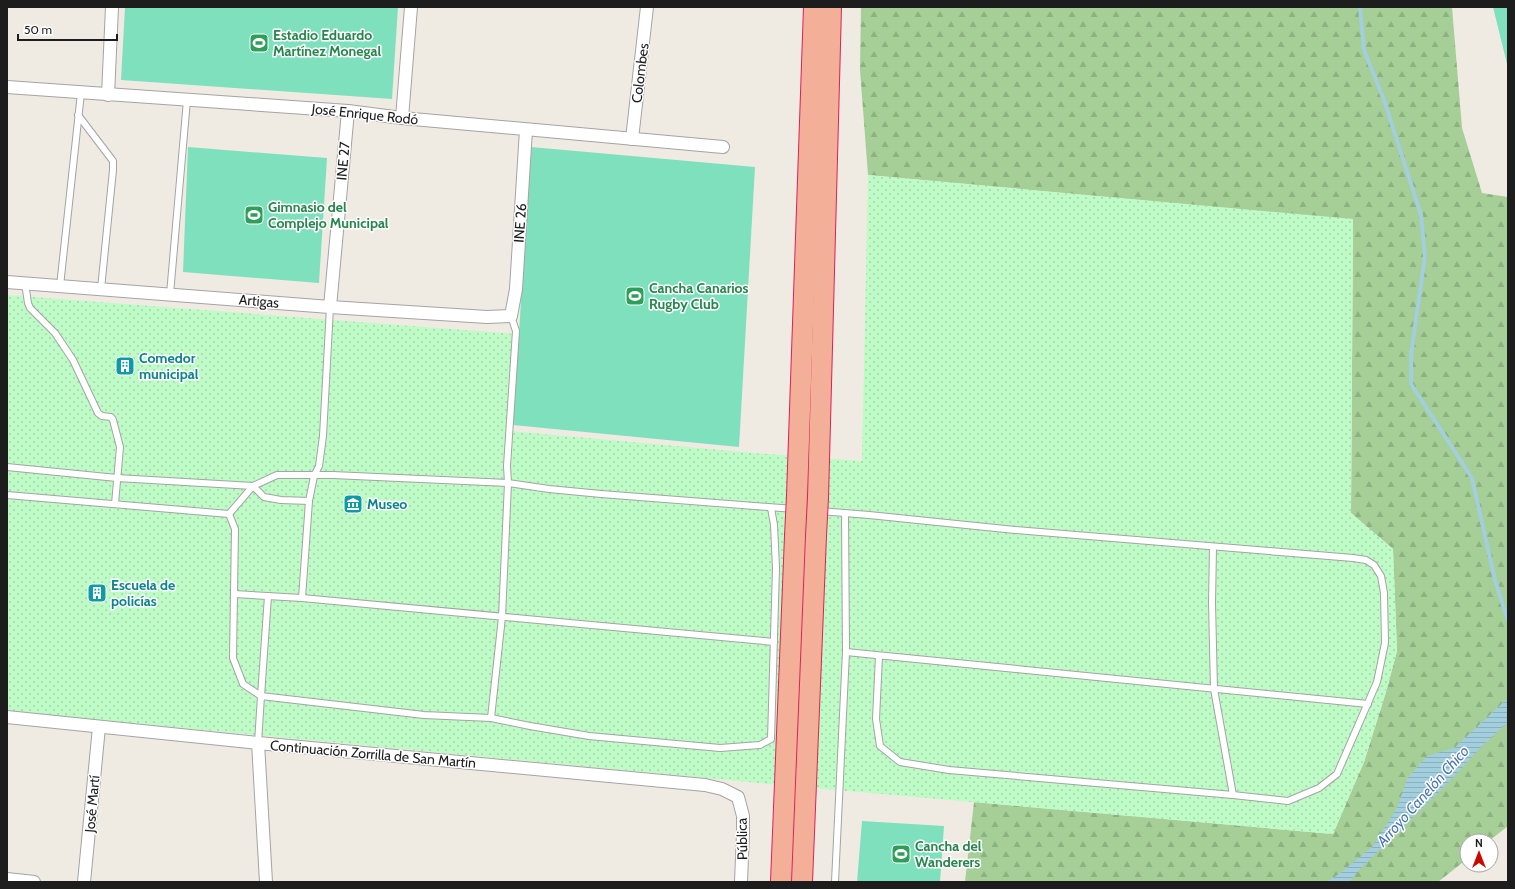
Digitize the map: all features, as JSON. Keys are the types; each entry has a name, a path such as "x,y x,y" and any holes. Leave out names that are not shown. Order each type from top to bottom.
{"highway":[{"path":"802,882 816,536 806,504 814,7"},
{"path":"781,882 795,536 806,504 831,7"}],"street":[{"path":"108,95 112,7"},
{"path":"402,118 412,7"},
{"name":"Colombes","path":"632,139 647,7"},
{"name":"José Enrique Rodó","path":"7,87 348,111 402,118 526,130 723,147"},
{"name":"INE 27","path":"330,307 348,111"},
{"name":"INE 26","path":"511,316 516,289 526,130"},
{"name":"Artigas","path":"7,282 330,307 487,317 511,316"},
{"name":"Continuación Zorrilla de San Martín","path":"7,717 258,743 704,785 722,789 738,797"},
{"name":"José Martí","path":"84,882 99,727"},
{"path":"258,743 266,882"},
{"name":"Pública","path":"738,797 743,816 744,833 741,882"},
{"path":"7,879 34,882"}],"lane":[{"path":"60,286 81,92"},
{"path":"170,294 187,100"},
{"path":"78,115 113,161 114,170 102,289"},
{"path":"24,283 30,308 54,333 73,360 98,413 102,416 111,417 113,420 120,447 115,504"},
{"path":"302,598 309,501 314,476 319,466 323,436 330,307"},
{"path":"492,718 502,617 508,483 507,466 516,331 511,316"},
{"path":"7,467 117,478 252,486 264,497 280,500 309,501"},
{"path":"229,514 252,486 276,475 508,483 594,493 771,508 806,504 845,513 1015,530 1353,558 1366,560 1374,565 1381,576 1384,593 1385,643 1377,682 1337,774 1319,788 1288,801 949,770 900,762 880,746 876,719 879,656"},
{"path":"7,495 229,514"},
{"path":"229,514 234,529 233,658 243,684 261,696 424,715 492,718 589,736 720,748 760,745 771,739 776,568 774,525 771,508"},
{"path":"836,882 846,652 845,513"},
{"path":"1213,547 1212,603 1214,689 1233,795"},
{"path":"234,594 302,598 774,642"},
{"path":"258,743 268,596"},
{"path":"846,652 1368,704"}],"green space":[{"name":"Estadio Eduardo Martínez Monegal","path":"125,7 398,7 392,99 121,80"},
{"path":"861,7 1452,7 1462,128 1482,193 1508,197 1508,826 1499,833 1459,833 1459,865 1438,882 965,882 974,802 1333,834 1364,762 1397,651 1393,549 1351,513 1353,220 868,175 860,70"},
{"path":"1493,7 1508,7 1508,68"},
{"name":"Gimnasio del Complejo Municipal","path":"188,147 327,158 319,283 183,272"},
{"name":"Cancha Canarios Rugby Club","path":"531,147 755,167 739,447 513,425"},
{"path":"868,175 1353,219 1351,513 1393,549 1397,651 1364,762 1333,834 768,784 7,711 7,295 515,334 510,431 754,453 862,461"},
{"name":"Cancha del Wanderers","path":"862,821 944,826 940,882 857,882"}],"water":[{"name":"Arroyo Canelón Chico","path":"1508,698 1508,722 1482,746 1448,783 1361,868 1349,882 1326,882 1339,874 1372,847 1397,808 1407,779 1427,756 1454,748"}],"waterway":[{"path":"1360,7 1364,50 1384,100 1421,215 1425,256 1411,355 1411,384 1472,478 1495,580 1508,621"}],"place":[{"name":"Estadio Eduardo Martínez Monegal","path":"259,43"},
{"name":"Gimnasio del Complejo Municipal","path":"254,215"},
{"name":"Cancha Canarios Rugby Club","path":"635,296"},
{"name":"Comedor municipal","path":"125,366"},
{"name":"Museo","path":"353,504"},
{"name":"Escuela de policías","path":"97,593"},
{"name":"Cancha del Wanderers","path":"901,854"}]}
